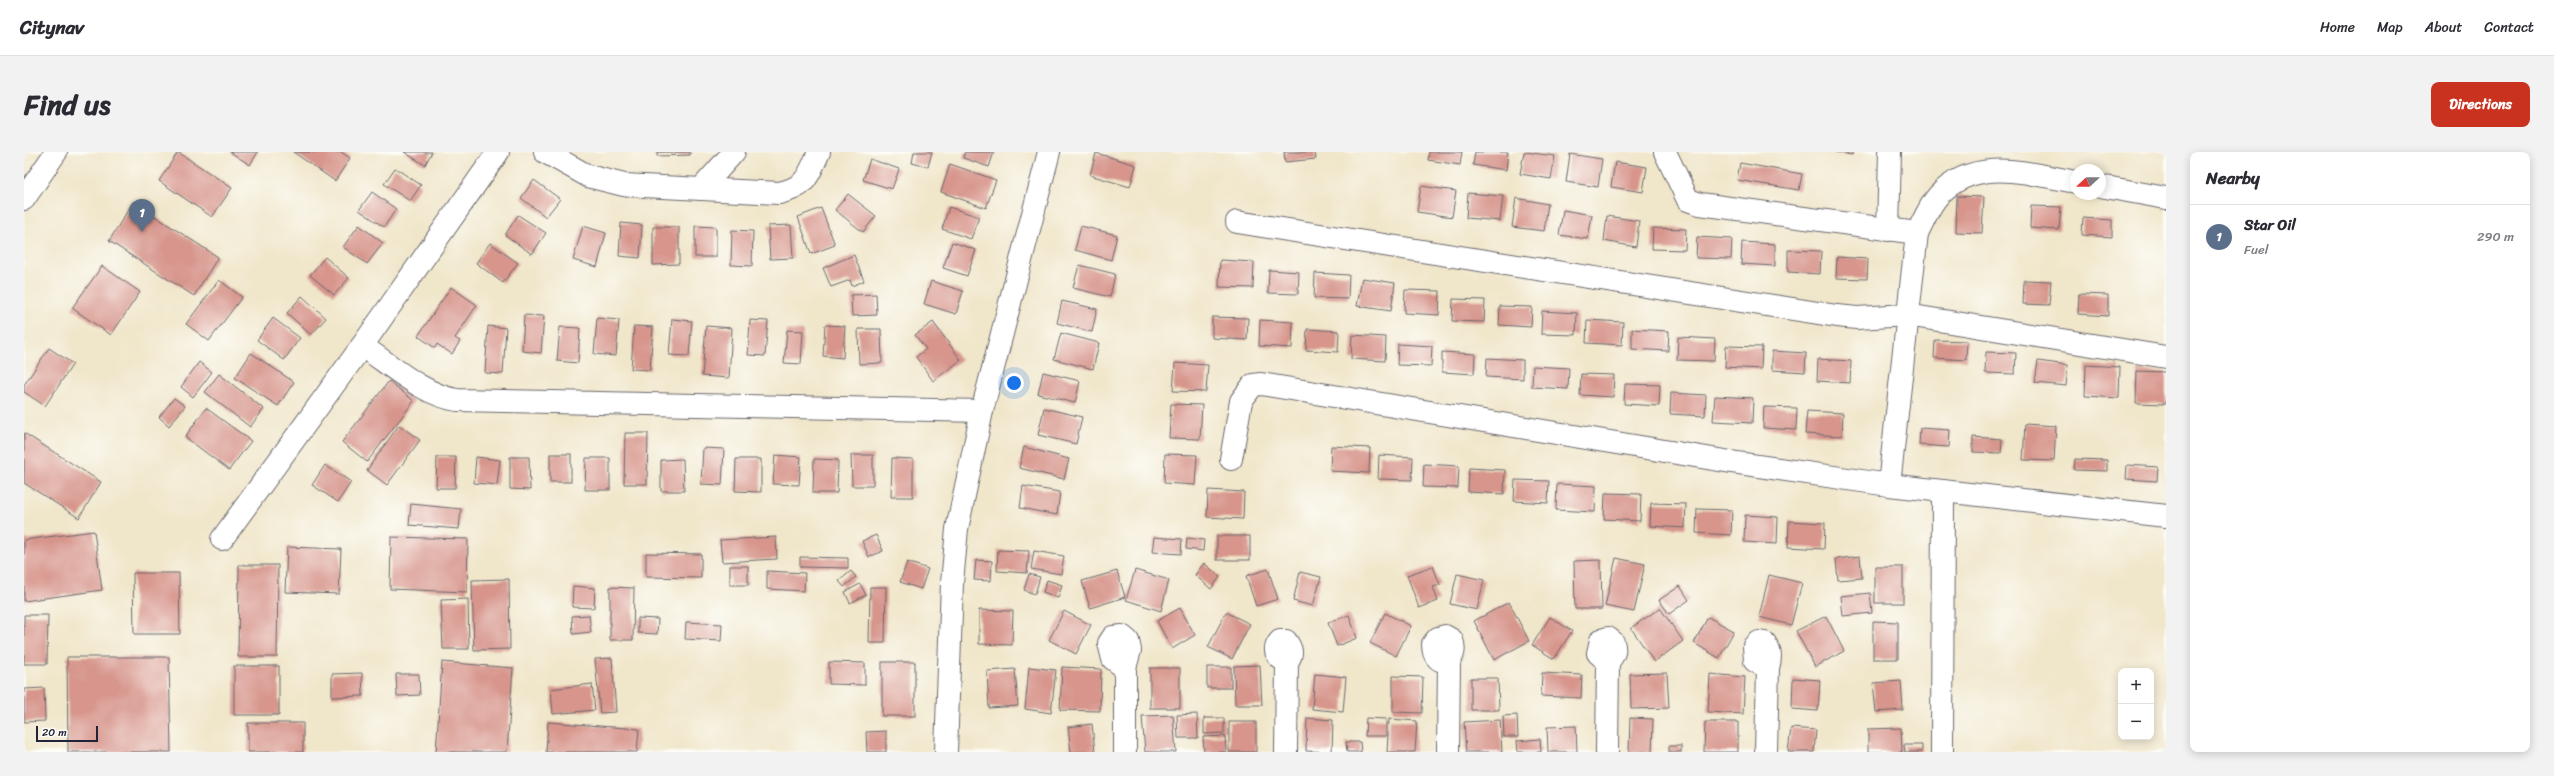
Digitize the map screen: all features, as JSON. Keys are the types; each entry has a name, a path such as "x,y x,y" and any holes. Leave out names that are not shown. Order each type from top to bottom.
{"main road":[{"path":"24,198 56,152"},
{"path":"222,539 362,346 498,152"},
{"path":"545,152 588,176 624,185 778,193 795,189 807,178 819,152"},
{"path":"701,189 734,152"},
{"path":"946,752 952,583 956,537 982,411 1050,152"},
{"path":"1665,152 1688,200 1700,204 1917,233"},
{"path":"1888,230 1890,152"},
{"path":"1889,485 1917,233 1937,198 1950,184 1968,173 1990,169 2008,170 2070,181"},
{"path":"2106,187 2166,198"},
{"path":"1237,222 1837,316 1857,318 1907,315 2166,357"},
{"path":"362,346 430,391 443,398 457,400 982,411"},
{"path":"1231,459 1241,401 1253,385 1261,384 1731,462 1889,485 2166,516"},
{"path":"1942,752 1943,491"},
{"path":"1448,752 1449,661"},
{"path":"1286,752 1287,662"},
{"path":"1607,752 1608,662"},
{"path":"1125,668 1125,752"},
{"path":"1766,752 1768,668"}],"building":[{"path":"178,152 232,188 212,217 159,181"},
{"path":"230,152 258,152 250,165"},
{"path":"293,152 341,152 350,158 335,181"},
{"path":"404,152 432,152 425,165"},
{"path":"657,152 690,152 690,155 657,156"},
{"path":"914,152 932,152 928,167 912,163"},
{"path":"965,152 994,152 989,167 963,158"},
{"path":"1284,152 1315,152 1316,159 1285,162"},
{"path":"1429,152 1462,152 1460,165 1428,160"},
{"path":"1475,152 1508,152 1506,170 1473,165"},
{"path":"1524,152 1555,156 1551,179 1520,174"},
{"path":"1835,152 1853,152 1852,155"},
{"path":"1096,153 1136,165 1130,187 1090,175"},
{"path":"1570,154 1602,159 1598,187 1566,182"},
{"path":"870,159 899,169 892,189 863,180"},
{"path":"1615,162 1647,167 1643,192 1611,187"},
{"path":"1740,163 1802,174 1799,190 1737,180"},
{"path":"950,164 996,180 986,208 941,192"},
{"path":"395,168 421,185 410,201 384,184"},
{"path":"534,180 560,199 546,217 521,198"},
{"path":"1421,186 1456,191 1452,217 1417,212"},
{"path":"372,192 396,209 384,227 359,210"},
{"path":"1468,193 1503,196 1500,221 1466,218"},
{"path":"848,194 876,216 863,232 835,210"},
{"path":"1957,196 1984,197 1982,233 1956,232"},
{"path":"1516,198 1548,204 1544,231 1512,227"},
{"path":"133,202 218,257 194,296 109,241"},
{"path":"2031,206 2061,207 2059,230 2030,228"},
{"path":"949,207 979,217 971,239 942,229"},
{"path":"821,208 835,245 811,254 798,217"},
{"path":"1563,210 1592,215 1588,239 1559,235"},
{"path":"518,215 546,233 532,254 505,235"},
{"path":"1607,216 1639,221 1636,247 1604,241"},
{"path":"2083,218 2112,220 2112,237 2082,235"},
{"path":"621,223 642,225 640,258 619,256"},
{"path":"359,225 383,243 367,264 343,247"},
{"path":"791,225 793,258 770,259 768,226"},
{"path":"583,226 606,233 597,267 573,260"},
{"path":"695,226 716,227 716,257 695,257"},
{"path":"1081,226 1117,235 1111,260 1075,250"},
{"path":"653,227 679,227 679,264 653,265"},
{"path":"1653,228 1686,229 1685,250 1652,249"},
{"path":"732,230 753,231 752,266 731,265"},
{"path":"1697,237 1732,239 1731,259 1696,258"},
{"path":"952,242 976,250 967,276 943,268"},
{"path":"1742,242 1775,244 1775,266 1741,264"},
{"path":"490,243 518,263 503,283 476,263"},
{"path":"1788,250 1821,251 1820,274 1788,272"},
{"path":"854,255 864,281 852,286 850,280 831,287 823,268"},
{"path":"325,257 349,278 334,295 310,275"},
{"path":"1837,257 1868,259 1867,279 1836,278"},
{"path":"1220,260 1254,262 1253,288 1219,287"},
{"path":"1079,265 1115,274 1110,297 1073,288"},
{"path":"102,266 140,292 111,335 72,308"},
{"path":"1269,270 1299,272 1298,294 1268,293"},
{"path":"1315,273 1349,275 1348,299 1314,298"},
{"path":"1362,278 1395,283 1391,311 1357,306"},
{"path":"219,280 242,297 209,341 186,324"},
{"path":"2024,280 2051,281 2049,305 2023,304"},
{"path":"931,281 963,291 956,314 924,304"},
{"path":"451,287 477,305 455,338 460,341 452,354 437,344 435,348 418,336"},
{"path":"1405,290 1440,291 1439,315 1404,313"},
{"path":"876,294 877,315 852,316 851,295"},
{"path":"2079,294 2108,295 2108,316 2078,314"},
{"path":"302,296 326,318 311,335 287,313"},
{"path":"1453,299 1485,300 1484,322 1452,321"},
{"path":"1062,301 1097,309 1092,332 1057,323"},
{"path":"1500,306 1532,307 1531,327 1499,325"},
{"path":"1542,311 1577,313 1576,335 1541,334"},
{"path":"524,315 544,316 541,353 522,351"},
{"path":"1212,317 1248,318 1247,340 1212,338"},
{"path":"273,318 300,338 284,360 257,340"},
{"path":"597,318 619,320 616,356 594,354"},
{"path":"672,319 692,321 689,356 669,355"},
{"path":"750,320 768,321 765,356 748,355"},
{"path":"1260,320 1293,322 1292,348 1259,346"},
{"path":"1587,320 1623,322 1622,345 1586,343"},
{"path":"933,322 961,360 933,381 916,357 926,349 915,335"},
{"path":"825,325 845,326 843,358 823,356"},
{"path":"488,326 506,328 503,374 485,373"},
{"path":"634,326 653,327 650,370 631,369"},
{"path":"706,326 732,328 729,378 702,376"},
{"path":"560,327 580,328 578,363 557,361"},
{"path":"858,329 881,329 882,363 859,364"},
{"path":"1307,329 1339,331 1338,352 1306,350"},
{"path":"1632,329 1669,331 1668,351 1632,349"},
{"path":"787,330 803,331 801,364 784,363"},
{"path":"1061,333 1099,343 1093,369 1054,359"},
{"path":"1352,335 1386,337 1385,361 1351,359"},
{"path":"1678,337 1715,339 1714,361 1677,360"},
{"path":"1935,340 1967,341 1966,360 1934,358"},
{"path":"1398,344 1432,346 1431,366 1397,365"},
{"path":"1726,346 1762,347 1761,369 1725,367"},
{"path":"49,348 73,364 45,406 24,392 24,385"},
{"path":"1772,351 1806,353 1805,372 1772,370"},
{"path":"1442,352 1475,354 1474,374 1442,372"},
{"path":"1986,352 2016,353 2015,374 1985,373"},
{"path":"251,353 294,382 278,406 235,378"},
{"path":"1487,358 1523,360 1523,379 1486,377"},
{"path":"1818,359 1851,361 1850,383 1817,381"},
{"path":"2038,361 2068,365 2066,386 2035,383"},
{"path":"199,362 212,372 193,397 181,387"},
{"path":"1175,363 1208,365 1206,392 1173,391"},
{"path":"2086,365 2120,367 2119,398 2085,396"},
{"path":"1533,366 1569,368 1568,389 1532,387"},
{"path":"2137,371 2166,372 2166,404 2136,403"},
{"path":"1043,372 1080,381 1075,403 1038,394"},
{"path":"219,374 264,409 250,427 205,392"},
{"path":"1581,374 1614,375 1613,397 1580,395"},
{"path":"389,381 414,401 367,462 342,442"},
{"path":"1625,384 1660,385 1659,406 1624,404"},
{"path":"1671,393 1706,395 1705,416 1670,414"},
{"path":"1715,396 1753,398 1752,423 1713,421"},
{"path":"174,398 185,406 169,426 159,417"},
{"path":"1171,404 1202,405 1200,439 1169,438"},
{"path":"1764,407 1797,408 1796,430 1763,428"},
{"path":"206,408 251,441 229,470 185,437"},
{"path":"1044,408 1082,417 1076,444 1038,435"},
{"path":"1807,411 1843,413 1842,436 1805,434"},
{"path":"2025,424 2056,426 2054,461 2023,460"},
{"path":"399,425 420,440 387,485 367,470"},
{"path":"1920,428 1950,430 1949,447 1919,445"},
{"path":"24,433 101,482 79,518 24,483"},
{"path":"625,433 648,433 647,484 624,484"},
{"path":"1973,437 2002,439 2001,453 1973,452"},
{"path":"1331,446 1370,448 1369,473 1330,471"},
{"path":"1024,447 1069,459 1064,479 1019,468"},
{"path":"703,448 724,449 722,485 701,484"},
{"path":"550,454 571,454 571,482 550,482"},
{"path":"1165,454 1197,455 1195,485 1164,483"},
{"path":"775,455 801,457 799,485 773,484"},
{"path":"851,455 873,455 873,486 852,486"},
{"path":"1379,455 1413,457 1412,480 1378,479"},
{"path":"437,457 456,457 455,488 436,488"},
{"path":"476,457 500,460 497,485 474,483"},
{"path":"510,457 529,457 530,490 510,489"},
{"path":"586,458 610,458 610,490 585,490"},
{"path":"892,458 913,459 913,497 891,497"},
{"path":"683,459 684,491 661,491 661,460"},
{"path":"736,459 761,459 761,492 735,491"},
{"path":"814,459 838,460 837,493 813,493"},
{"path":"2075,459 2107,460 2107,471 2074,470"},
{"path":"1424,464 1459,466 1458,488 1423,487"},
{"path":"325,465 351,482 338,502 312,485"},
{"path":"2127,465 2158,467 2157,481 2126,479"},
{"path":"1469,468 1505,470 1504,494 1468,492"},
{"path":"1515,480 1549,481 1548,503 1514,501"},
{"path":"1557,484 1596,486 1595,512 1556,510"},
{"path":"1023,486 1060,492 1057,515 1020,508"},
{"path":"1208,490 1244,492 1243,519 1207,517"},
{"path":"1605,493 1641,494 1640,521 1604,519"},
{"path":"1651,503 1686,504 1685,528 1650,526"},
{"path":"411,504 461,509 459,529 409,525"},
{"path":"1697,509 1732,510 1731,535 1696,533"},
{"path":"1745,515 1778,517 1777,544 1744,542"},
{"path":"1789,521 1825,523 1824,549 1788,547"},
{"path":"94,531 102,590 24,601 24,540"},
{"path":"876,535 883,551 869,557 862,541"},
{"path":"1217,536 1250,536 1250,560 1217,560"},
{"path":"391,537 468,539 467,592 390,589"},
{"path":"776,537 777,559 722,562 720,540"},
{"path":"1154,537 1182,539 1181,554 1152,552"},
{"path":"1187,538 1204,540 1203,551 1186,549"},
{"path":"287,547 341,549 339,594 285,592"},
{"path":"998,550 1029,551 1027,573 997,571"},
{"path":"1034,551 1064,556 1061,574 1031,569"},
{"path":"646,553 701,554 701,578 646,577"},
{"path":"1860,556 1862,578 1838,580 1836,559"},
{"path":"800,557 848,558 848,568 800,567"},
{"path":"1616,558 1645,564 1634,612 1605,606"},
{"path":"976,560 992,561 991,581 974,580"},
{"path":"1601,560 1602,609 1575,609 1574,561"},
{"path":"907,562 928,569 921,589 900,582"},
{"path":"1204,563 1220,577 1211,589 1195,575"},
{"path":"239,565 278,565 277,657 238,657"},
{"path":"730,566 748,566 748,585 730,585"},
{"path":"1433,566 1440,585 1433,587 1438,601 1419,608 1407,575"},
{"path":"1875,567 1903,567 1903,603 1875,603"},
{"path":"1268,569 1278,599 1256,606 1246,576"},
{"path":"1135,570 1169,580 1161,611 1126,600"},
{"path":"767,571 805,573 804,591 767,589"},
{"path":"851,571 856,577 844,587 839,581"},
{"path":"1117,571 1125,597 1090,608 1082,581"},
{"path":"1300,572 1321,577 1313,606 1293,601"},
{"path":"133,573 179,573 180,634 134,634"},
{"path":"1029,574 1040,577 1035,594 1024,590"},
{"path":"1457,574 1484,580 1477,610 1450,604"},
{"path":"1769,575 1802,583 1791,625 1759,617"},
{"path":"509,579 510,649 474,650 472,580"},
{"path":"1047,580 1062,585 1058,598 1043,592"},
{"path":"860,584 866,595 850,603 845,592"},
{"path":"573,586 595,588 594,608 572,607"},
{"path":"1680,586 1689,600 1669,614 1659,600"},
{"path":"610,587 634,588 633,640 610,640"},
{"path":"870,587 886,587 885,643 869,643"},
{"path":"1870,593 1872,613 1843,616 1841,596"},
{"path":"468,599 469,649 443,649 441,600"},
{"path":"1509,602 1529,641 1494,660 1474,621"},
{"path":"1180,608 1195,635 1172,649 1157,621"},
{"path":"1660,608 1683,641 1654,662 1631,628"},
{"path":"979,610 1013,611 1012,645 979,644"},
{"path":"1064,611 1091,625 1076,654 1049,640"},
{"path":"1226,612 1250,624 1232,659 1208,647"},
{"path":"1385,613 1411,626 1396,656 1370,643"},
{"path":"24,615 48,615 47,664 24,664"},
{"path":"589,615 591,632 573,634 572,616"},
{"path":"1349,615 1357,638 1337,646 1328,623"},
{"path":"1826,616 1844,651 1815,667 1796,631"},
{"path":"1550,617 1572,631 1554,659 1532,645"},
{"path":"1708,617 1734,631 1719,658 1694,643"},
{"path":"638,618 658,619 657,634 638,633"},
{"path":"1873,621 1898,622 1898,659 1873,659"},
{"path":"686,622 722,624 721,641 685,639"},
{"path":"67,657 169,657 171,752 68,752"},
{"path":"612,658 616,712 600,713 595,659"},
{"path":"442,662 513,668 507,752 436,752"},
{"path":"829,662 865,663 865,685 829,684"},
{"path":"882,662 915,662 915,716 882,716"},
{"path":"1260,665 1262,705 1235,705 1234,666"},
{"path":"234,666 279,666 279,715 234,715"},
{"path":"1029,667 1056,670 1051,713 1025,709"},
{"path":"1062,667 1101,669 1100,711 1060,710"},
{"path":"1207,667 1231,667 1231,688 1207,688"},
{"path":"1150,668 1180,668 1180,708 1150,708"},
{"path":"1015,669 1018,706 989,708 987,671"},
{"path":"362,673 363,696 332,697 332,674"},
{"path":"1542,673 1582,675 1581,698 1541,696"},
{"path":"1667,673 1669,708 1631,709 1630,674"},
{"path":"396,674 419,674 420,695 397,696"},
{"path":"1315,674 1346,677 1343,712 1312,709"},
{"path":"1710,674 1745,677 1743,714 1708,712"},
{"path":"1393,676 1423,677 1422,713 1393,712"},
{"path":"1471,678 1498,678 1499,710 1471,710"},
{"path":"1793,678 1820,680 1818,711 1792,709"},
{"path":"1901,681 1903,710 1876,712 1873,683"},
{"path":"592,684 595,710 553,714 551,689"},
{"path":"44,688 45,721 24,722 24,689"},
{"path":"1197,714 1198,738 1178,738 1177,715"},
{"path":"1173,715 1176,752 1145,752 1142,716"},
{"path":"1517,715 1518,737 1504,737 1503,716"},
{"path":"1204,718 1224,718 1224,733 1204,734"},
{"path":"1307,718 1333,720 1332,752 1306,751"},
{"path":"1366,718 1386,719 1386,736 1365,736"},
{"path":"1630,718 1653,719 1652,752 1629,752"},
{"path":"1389,719 1417,721 1415,752 1387,752"},
{"path":"1500,720 1502,752 1466,752 1464,722"},
{"path":"548,722 639,729 637,752 546,752"},
{"path":"1229,722 1256,722 1256,752 1229,752"},
{"path":"1705,722 1738,722 1738,752 1704,752"},
{"path":"248,723 303,723 303,752 248,752"},
{"path":"1092,724 1095,752 1071,752 1068,727"},
{"path":"1576,726 1577,752 1548,752 1547,727"},
{"path":"1791,728 1816,730 1814,752 1788,752"},
{"path":"1901,728 1902,752 1868,752 1868,729"},
{"path":"886,731 886,752 867,752 866,732"},
{"path":"1225,736 1226,752 1204,752 1203,737"},
{"path":"1540,739 1541,752 1518,752 1517,741"},
{"path":"1346,742 1360,742 1361,752 1347,752"},
{"path":"1904,745 1922,745 1922,752 1905,752"},
{"path":"1669,746 1681,746 1681,752 1669,752"}],"place":[{"name":"Star Oil","path":"142,232"}]}
